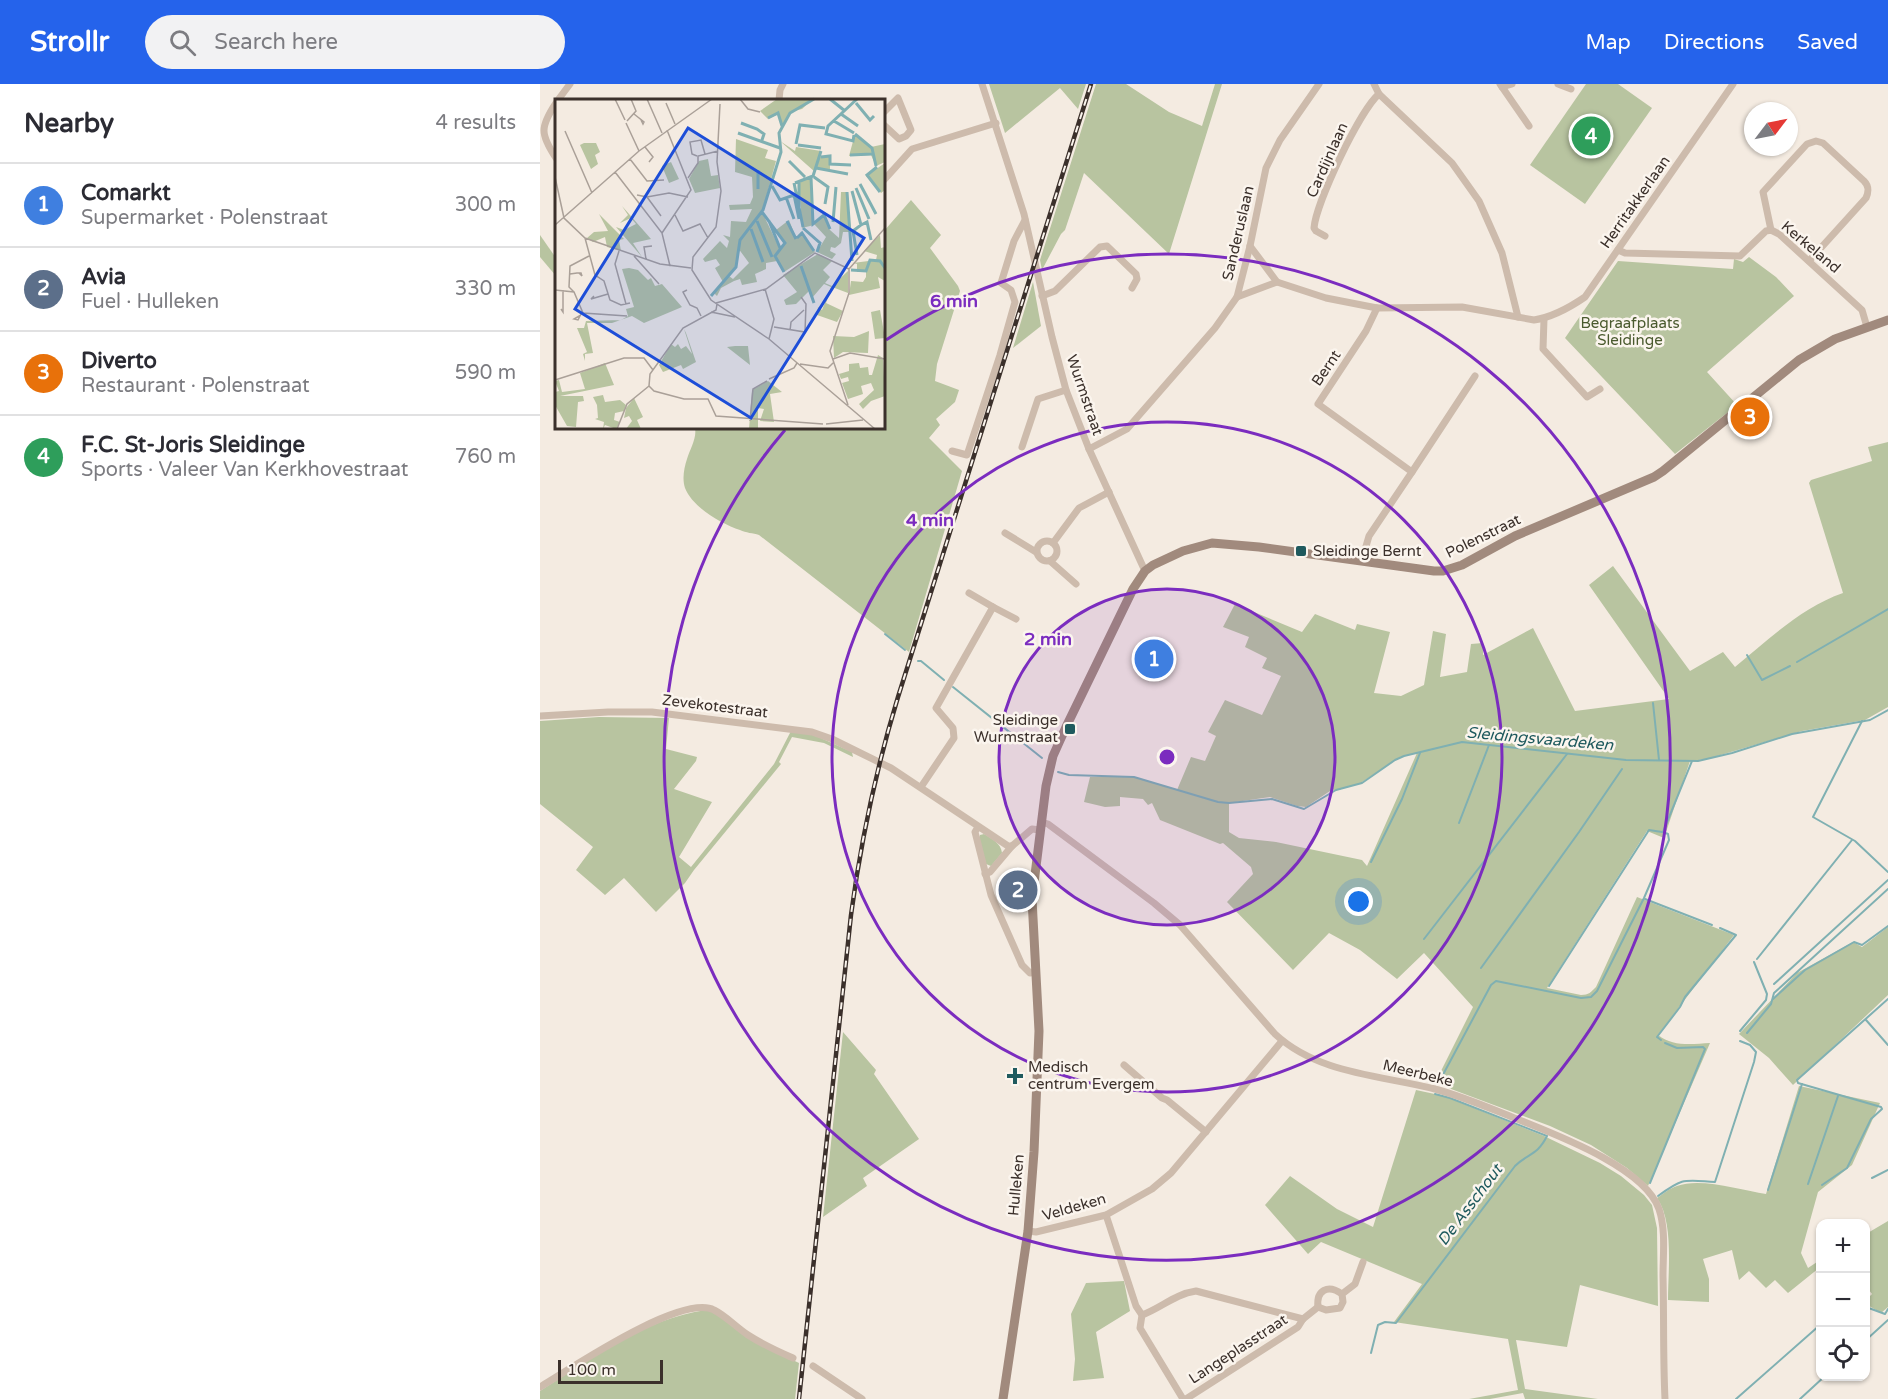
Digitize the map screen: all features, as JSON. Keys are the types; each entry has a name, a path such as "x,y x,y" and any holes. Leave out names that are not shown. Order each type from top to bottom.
{"main road":[{"name":"Polenstraat","path":"1051,764 1066,727 1133,589 1145,571 1167,558 1197,546 1212,543 1362,560 1434,571 1454,568 1515,536 1644,482 1670,466 1799,360 1835,339 1888,320"},
{"name":"Hulleken","path":"1004,1399 1028,1231 1039,1064 1032,899 1040,826 1051,764"}],"street":[{"path":"559,99 570,84"},
{"path":"779,99 783,84"},
{"name":"Wurmstraat","path":"982,84 1025,220 1066,390 1089,449 1145,571"},
{"name":"Sanderuslaan","path":"1089,449 1127,429 1215,328 1237,297 1266,168 1280,140 1319,84"},
{"path":"1374,84 1379,94 1452,163 1479,201 1502,253 1518,317"},
{"path":"1512,84 1501,85 1529,126"},
{"path":"1558,84 1571,89"},
{"name":"Herritakkerlaan","path":"1277,282 1326,298 1377,308 1462,307 1534,320 1544,319 1568,309 1585,297 1733,84"},
{"name":"Cardijnlaan","path":"1325,236 1314,228 1323,197 1355,127 1373,99 1379,94"},
{"path":"885,111 898,98 911,130 899,139 885,126"},
{"path":"555,105 547,117 542,134 555,156"},
{"path":"885,179 912,149 996,123"},
{"path":"906,136 912,149"},
{"path":"1771,230 1763,192 1807,144 1816,141 1823,143 1864,181 1868,186 1868,192 1866,198 1809,261"},
{"path":"952,451 967,455 982,413 1015,302 1011,290 1001,283 1014,241 1025,220"},
{"name":"Kerkeland","path":"1618,250 1740,256 1766,231 1771,230 1779,234 1862,310 1867,327"},
{"path":"1042,296 1056,291 1100,247 1107,246 1136,274 1137,279 1132,288"},
{"path":"1237,297 1277,282 1250,246"},
{"name":"Bernt","path":"1377,308 1366,331 1318,404 1412,472"},
{"path":"1544,319 1543,349 1587,397 1600,389"},
{"path":"1362,560 1369,536 1475,376"},
{"path":"1022,447 1038,399 1066,390"},
{"path":"1053,543 1079,508 1109,492"},
{"path":"1005,533 1036,552 1043,561 1055,558 1057,547 1048,541 1042,542 1036,552"},
{"path":"1050,561 1076,584"},
{"path":"969,593 1016,620"},
{"path":"993,607 937,703 937,711 952,728 954,738 921,787 1001,842 1012,846"},
{"name":"Zevekotestraat","path":"540,716 652,712 801,729 832,739 879,762 921,787"},
{"name":"Meerbeke","path":"1040,826 1048,824 1171,916 1282,1041 1329,1066 1438,1090 1581,1145 1623,1171 1646,1189 1656,1202 1663,1231 1665,1399"},
{"path":"985,874 990,872 1012,846 1032,829 1040,826"},
{"path":"978,827 975,832 991,895 1022,965 1030,973 1036,972"},
{"name":"Veldeken","path":"1028,1231 1036,1232 1106,1215 1152,1189 1171,1173 1282,1041"},
{"path":"1124,1065 1206,1132"},
{"name":"Langeplasstraat","path":"1106,1215 1136,1306 1142,1315 1140,1328 1184,1399 1298,1327 1303,1319 1318,1307"},
{"name":"Langeplasstraat","path":"1342,1294 1354,1284 1363,1262"},
{"name":"Langeplasstraat","path":"1324,1290 1336,1290 1342,1294 1343,1302 1340,1308 1326,1310 1318,1307 1319,1294 1324,1290"},
{"name":"Langeplasstraat","path":"1142,1315 1154,1311 1183,1293 1196,1291 1303,1319"},
{"path":"540,1387 641,1327 683,1311 705,1308 713,1309 748,1335 793,1358"},
{"path":"813,1366 862,1399"}],"green space":[{"path":"989,84 1086,84 1078,109 1060,88 1005,133"},
{"path":"1096,84 1126,84 1169,112 1202,126 1215,84 1222,84 1169,254 1084,173 1065,230 1042,270 1040,260"},
{"path":"1586,84 1618,84 1652,108 1585,204 1530,165"},
{"path":"911,200 941,235 930,248 960,291 937,364 935,381 959,390 955,402 936,419 940,425 929,438 962,471 909,652 759,535 725,524 701,508 685,488 684,477 695,429 885,429 885,230"},
{"path":"540,235 555,257 555,275 540,257"},
{"name":"Begraafplaats Sleidinge","path":"1749,257 1776,277 1794,296 1707,372 1737,405 1675,454 1565,338 1618,261 1733,269 1734,259 1743,262"},
{"path":"1033,282 1041,326 1013,348"},
{"path":"1888,442 1888,707 1865,720 1802,731 1707,759 1690,761 1664,838 1647,831 1547,988 1581,995 1588,994 1596,987 1637,897 1734,935 1658,1035 1676,1043 1710,1043 1648,1186 1627,1168 1591,1145 1550,1126 1435,1083 1473,1007 1424,953 1397,979 1360,950 1329,933 1293,970 1227,902 1253,874 1251,867 1223,843 1220,844 1160,820 1152,803 1148,805 1143,799 1120,797 1120,806 1105,807 1084,802 1090,777 1134,777 1177,790 1191,757 1205,761 1216,736 1208,732 1225,700 1262,715 1281,676 1262,668 1267,658 1245,647 1249,637 1223,627 1235,604 1302,632 1315,614 1355,630 1357,624 1390,632 1374,693 1401,696 1424,685 1433,631 1446,634 1440,677 1467,672 1471,644 1483,643 1483,655 1533,628 1575,711 1669,699 1589,585 1613,566 1690,671 1723,652 1735,667 1800,615 1843,593 1809,483 1811,480 1872,461 1868,447","holes":["1417,753 1367,866 1362,860 1276,842 1239,838 1229,832 1229,803 1270,797 1306,807 1333,789 1334,791 1359,784 1400,757"]},
{"path":"599,717 669,718 666,749 697,757 674,789 712,802 679,857 691,867 774,764 791,731 814,735 852,752 853,757 824,743 792,737 779,762 781,764 685,883 656,912 624,878 605,895 576,870 593,847 540,804 540,721"},
{"path":"984,834 996,842 1002,853 991,866 986,864 979,838"},
{"path":"1888,927 1888,995 1793,1085 1769,1058 1739,1034 1797,973 1853,942 1862,947"},
{"path":"843,1032 876,1070 874,1074 919,1139 863,1178 867,1186 823,1217"},
{"path":"1799,1086 1880,1103 1852,1165 1818,1192 1801,1253 1808,1268 1816,1263 1816,1270 1788,1293 1775,1280 1766,1288 1749,1271 1739,1280 1732,1250 1703,1259 1709,1279 1709,1302 1668,1300 1668,1233 1666,1220 1657,1198 1674,1187 1697,1183 1721,1185 1766,1194"},
{"path":"1416,1090 1444,1096 1544,1136 1600,1163 1621,1176 1644,1195 1652,1205 1657,1228 1658,1306 1580,1285 1567,1347 1516,1340 1525,1389 1598,1399 1525,1399 1523,1393 1490,1399 1469,1399 1518,1390 1508,1339 1394,1322 1422,1284 1321,1242 1308,1254 1265,1205 1290,1176 1337,1209 1373,1227"},
{"path":"1888,1221 1888,1307 1881,1313 1870,1306 1872,1294 1870,1291 1870,1232"},
{"path":"1124,1281 1130,1311 1096,1332 1104,1378 1073,1381 1075,1359 1071,1314 1086,1283"},
{"path":"706,1310 713,1312 770,1349 799,1363 795,1399 540,1399 540,1391 619,1342 661,1322"}],"waterway":[{"path":"1797,662 1888,609"},
{"name":"Sleidingsvaardeken","path":"885,634 905,650"},
{"path":"1747,655 1762,680 1790,666"},
{"name":"Sleidingsvaardeken","path":"918,661 944,680"},
{"name":"Sleidingsvaardeken","path":"953,687 1042,758"},
{"path":"1653,703 1659,760"},
{"name":"Sleidingsvaardeken","path":"1058,772 1069,775 1134,777 1218,802 1272,799 1304,809 1336,790 1362,783 1404,756 1462,742 1626,760 1698,761 1792,734 1870,720 1888,710"},
{"path":"1862,721 1813,817 1855,841 1888,872"},
{"path":"1459,823 1489,745"},
{"path":"1371,862 1402,799 1420,753"},
{"path":"1424,939 1567,754"},
{"name":"De Asschout","path":"1438,1084 1491,985 1496,981 1581,998 1591,997 1597,991 1644,898 1669,840 1668,834 1663,832 1692,761"},
{"path":"1481,968 1622,769"},
{"path":"1549,986 1649,830 1662,832"},
{"path":"1757,959 1852,840"},
{"path":"1774,984 1888,880"},
{"path":"1747,1033 1771,1004 1774,993 1888,889"},
{"path":"1645,899 1712,925"},
{"path":"1773,999 1805,970 1854,942 1862,945 1888,926"},
{"path":"1661,1040 1657,1037 1685,997 1736,935 1720,928"},
{"path":"1740,1031 1766,1000 1767,994 1754,962"},
{"path":"1822,1185 1847,1168 1871,1119 1882,1109 1798,1083 1797,1080 1888,999"},
{"path":"1866,1020 1888,1045"},
{"path":"1658,1196 1685,1181 1715,1182 1756,1052 1750,1045 1740,1041"},
{"path":"1650,1183 1705,1049 1703,1047 1677,1048 1665,1043"},
{"path":"1768,1190 1802,1084"},
{"name":"De Asschout","path":"1371,1353 1378,1325 1385,1322 1396,1323 1515,1166 1536,1151 1547,1136 1435,1094"},
{"path":"1808,1184 1838,1096"},
{"path":"1872,1178 1888,1170"},
{"path":"1870,1308 1885,1314 1888,1309"},
{"path":"1870,1336 1888,1320"},
{"path":"1736,1399 1818,1327"},
{"path":"1800,1399 1820,1381"}],"railway":[{"path":"799,1399 851,915 870,805 898,697 1091,84"}],"place":[{"name":"F.C. St-Joris Sleidinge","path":"1591,136"},
{"name":"Diverto","path":"1750,417"},
{"name":"Sleidinge Bernt","path":"1301,551"},
{"name":"Comarkt","path":"1154,659"},
{"name":"Sleidinge Wurmstraat","path":"1070,729"},
{"name":"Avia","path":"1018,890"},
{"name":"Medisch centrum Evergem","path":"1015,1076"}]}
